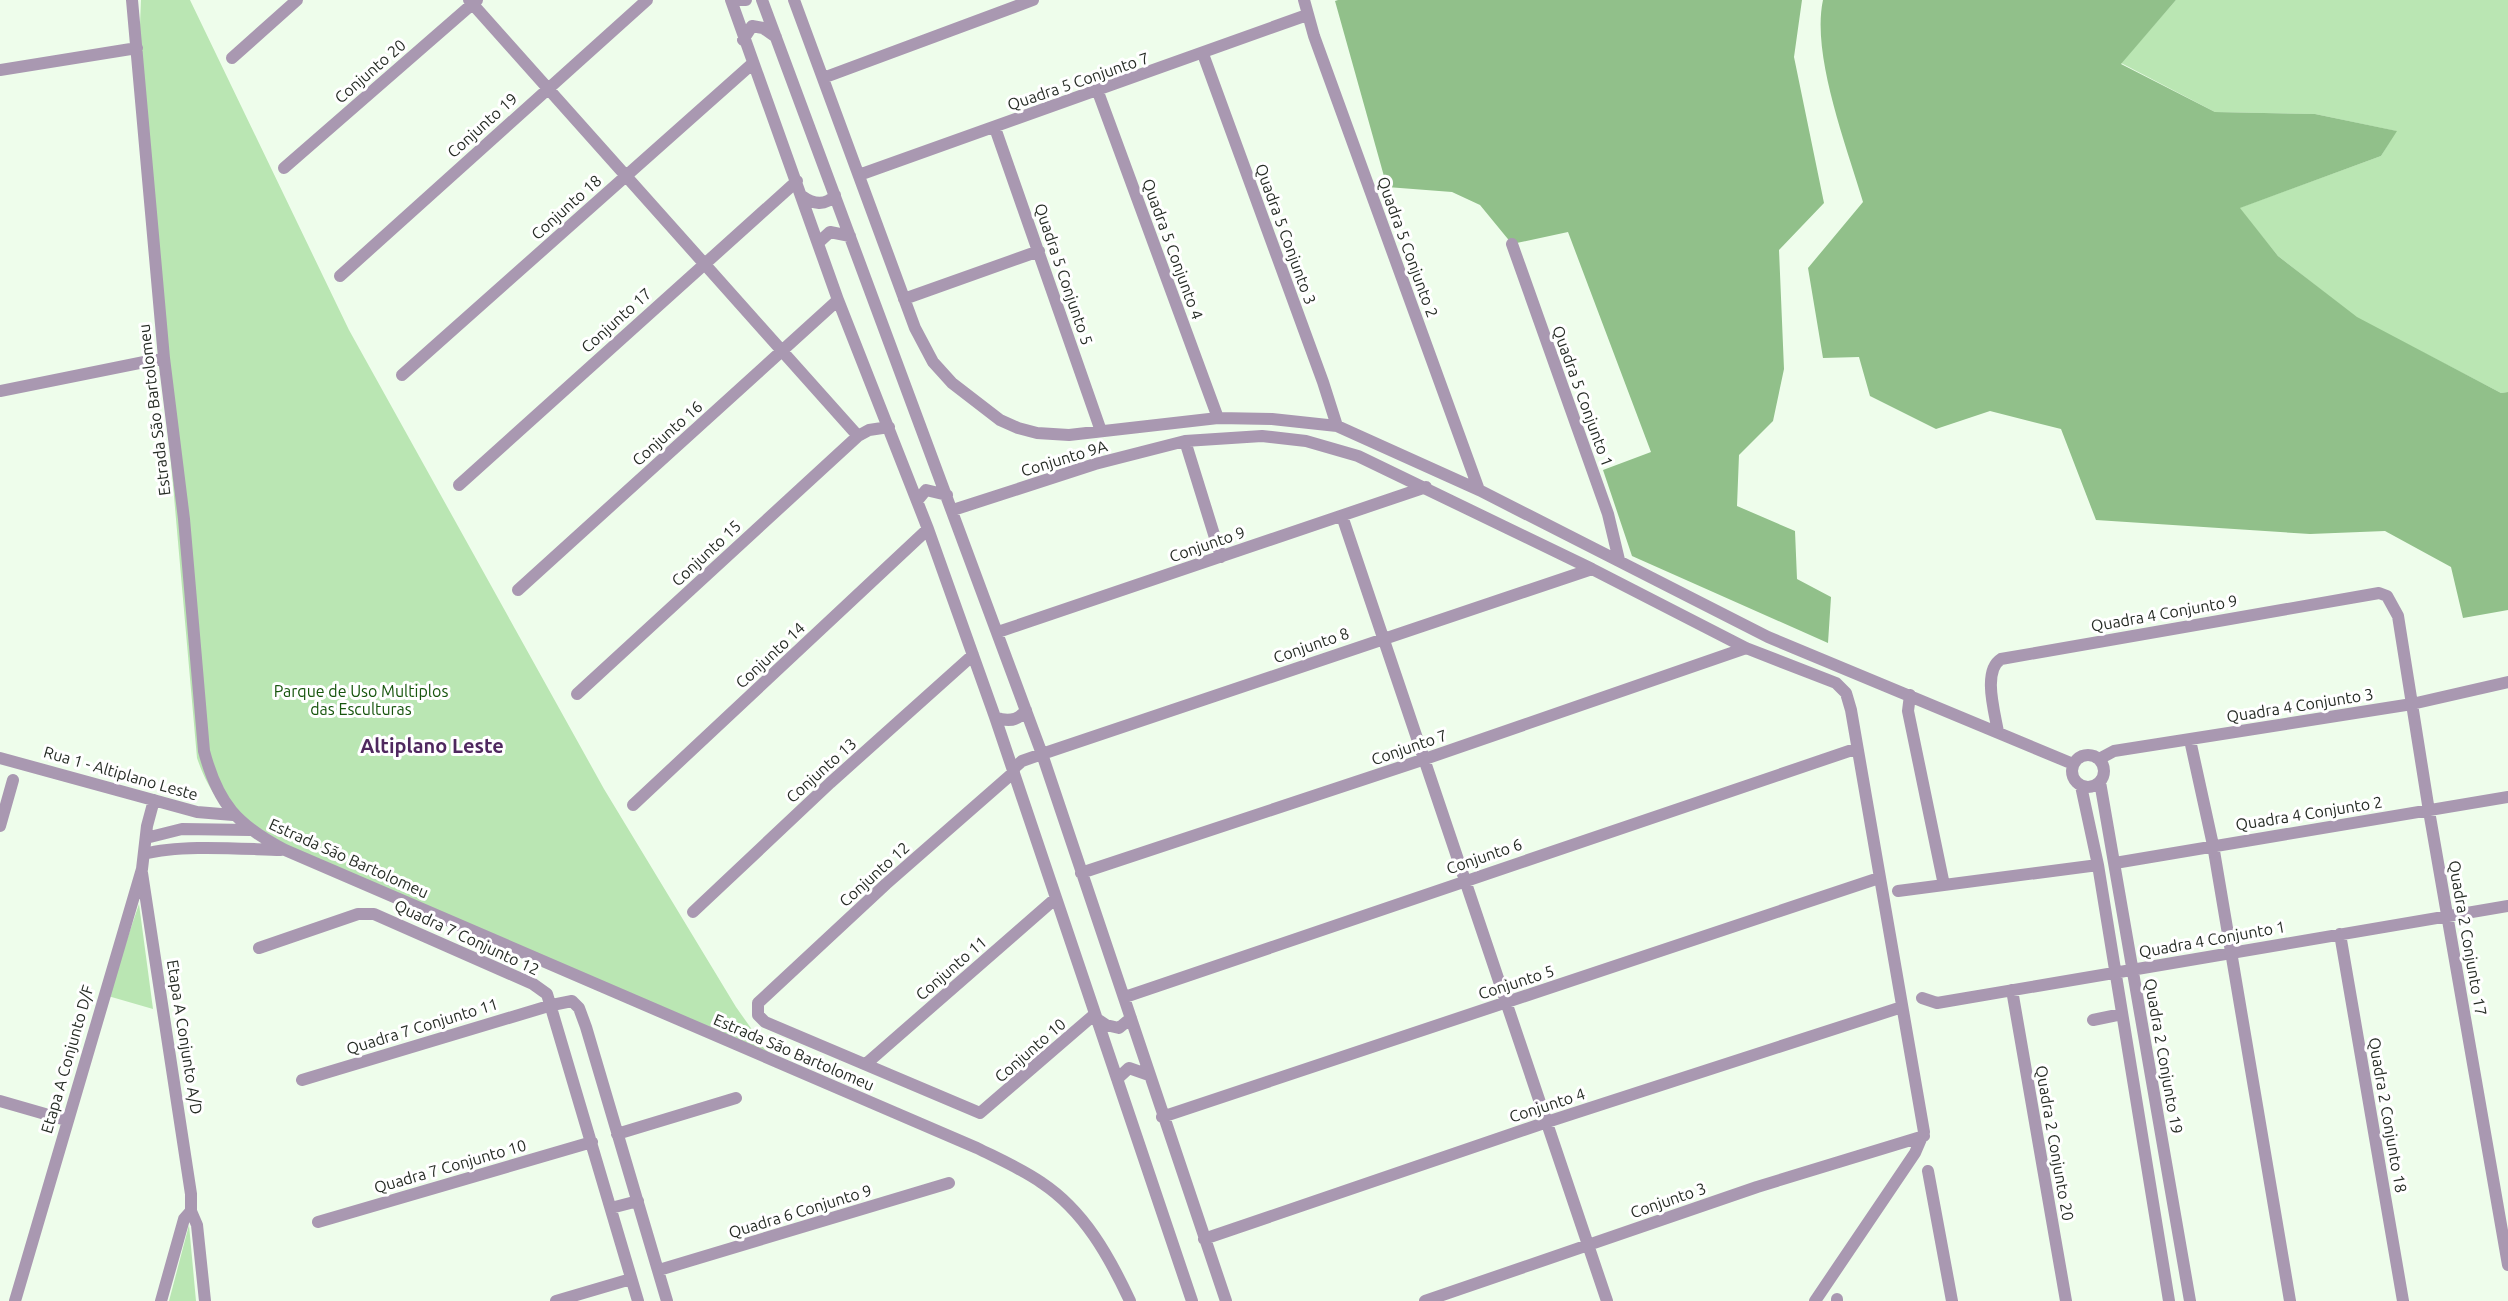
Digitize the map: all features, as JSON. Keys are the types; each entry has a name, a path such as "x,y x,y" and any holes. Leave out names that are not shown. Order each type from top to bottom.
{"street":[{"name":"Estrada São Bartolomeu","path":"132,0 164,358 184,519 204,751 216,788 233,814 252,832 285,850 947,1136 1028,1174 1063,1200 1091,1231 1130,1301"},
{"path":"232,58 297,0"},
{"name":"Conjunto 19","path":"340,276 647,0"},
{"path":"731,0 743,40 797,181 838,300 928,529 995,717 1192,1301"},
{"path":"737,0 746,0"},
{"path":"762,0 1042,753 1125,997 1162,1117 1226,1301"},
{"path":"794,0 915,328 933,362 952,383 1000,420 1037,434 1069,435 1218,418 1272,419 1337,426 1479,490 1768,637 1910,695 1938,710 1998,732 2073,764"},
{"path":"823,78 1033,0"},
{"name":"Quadra 5 Conjunto 2","path":"1304,0 1307,15 1479,490"},
{"path":"473,1 781,352 858,436 869,430 889,428"},
{"name":"Conjunto 20","path":"284,168 473,1"},
{"name":"Quadra 5 Conjunto 7","path":"859,175 1098,92 1307,15"},
{"path":"743,40 749,28 757,26 777,38"},
{"path":"0,70 137,48"},
{"name":"Quadra 5 Conjunto 3","path":"1203,54 1337,426"},
{"name":"Conjunto 18","path":"402,375 752,64"},
{"name":"Quadra 5 Conjunto 4","path":"1098,92 1218,418"},
{"name":"Quadra 5 Conjunto 5","path":"995,128 1101,431"},
{"name":"Conjunto 17","path":"459,485 797,181"},
{"path":"802,196 809,201 821,204 835,195"},
{"path":"819,242 830,232 850,236"},
{"name":"Quadra 5 Conjunto 1","path":"1512,244 1608,514 1619,560"},
{"path":"904,299 1039,251"},
{"name":"Conjunto 16","path":"518,590 838,300"},
{"path":"0,391 164,358"},
{"name":"Conjunto 15","path":"578,694 858,436"},
{"name":"Conjunto 9A","path":"953,510 1095,464 1185,441 1262,436 1306,441 1358,456 1426,487 1746,648 1828,679 1842,687 1851,710 1856,749"},
{"path":"1185,441 1221,557"},
{"name":"Conjunto 9","path":"998,632 1426,487"},
{"path":"917,501 926,489 947,495"},
{"path":"1342,516 1607,1301"},
{"name":"Conjunto 14","path":"633,805 928,529"},
{"name":"Conjunto 8","path":"1013,771 1022,761 1042,753 1592,569"},
{"name":"Quadra 4 Conjunto 9","path":"1998,732 1991,674 1995,663 2007,657 2379,593 2391,600 2398,616"},
{"name":"Quadra 2 Conjunto 17","path":"2398,616 2428,811 2508,1265"},
{"name":"Conjunto 7","path":"1081,873 1425,759 1746,648"},
{"name":"Conjunto 13","path":"693,912 973,655"},
{"name":"Quadra 4 Conjunto 3","path":"2099,759 2114,751 2412,704 2508,682"},
{"path":"1910,695 1908,711 1944,885"},
{"path":"995,717 1003,720 1014,719 1026,710"},
{"path":"2190,740 2213,845 2290,1301"},
{"path":"1815,1301 1915,1153 1924,1136 1924,1123 1856,749"},
{"name":"Conjunto 6","path":"1125,997 1466,879 1856,749"},
{"path":"2081,786 2091,787 2100,782 2104,768 2099,759 2084,755 2073,764 2072,774 2081,786 2098,865 2169,1301"},
{"name":"Rua 1 - Altiplano Leste","path":"0,758 197,812 233,814"},
{"name":"Conjunto 12","path":"867,1063 765,1022 758,1015 758,1004 886,884 1013,771"},
{"path":"0,826 13,780"},
{"name":"Quadra 2 Conjunto 19","path":"2100,782 2190,1301"},
{"name":"Quadra 4 Conjunto 2","path":"2115,863 2508,797"},
{"name":"Etapa A Conjunto D/F","path":"15,1301 141,868 154,800"},
{"path":"147,832 182,829 252,832 248,849"},
{"path":"212,850 213,831"},
{"path":"144,854 160,849 285,850"},
{"path":"1898,891 2098,865"},
{"name":"Etapa A Conjunto A/D","path":"141,868 191,1194 191,1211 197,1225 205,1301"},
{"name":"Conjunto 5","path":"1162,1117 1879,878"},
{"name":"Conjunto 11","path":"867,1063 1056,898"},
{"name":"Quadra 4 Conjunto 1","path":"1922,998 1937,1003 2508,906"},
{"name":"Quadra 7 Conjunto 12","path":"259,948 358,914 374,914 533,984 547,994 552,1005"},
{"name":"Quadra 2 Conjunto 18","path":"2340,934 2403,1301"},
{"name":"Quadra 2 Conjunto 20","path":"2012,990 2066,1301"},
{"path":"638,1301 552,1005 569,1000 579,1008 667,1301"},
{"name":"Quadra 7 Conjunto 11","path":"302,1080 552,1005"},
{"name":"Conjunto 4","path":"1204,1239 1547,1122 1902,1007"},
{"path":"2093,1020 2122,1014"},
{"path":"1096,1017 1106,1025 1119,1028 1131,1018"},
{"name":"Conjunto 10","path":"867,1063 980,1113 1096,1017"},
{"path":"1117,1080 1129,1068 1138,1069 1149,1075"},
{"path":"618,1134 736,1098"},
{"path":"0,1101 66,1120"},
{"name":"Conjunto 3","path":"1425,1301 1757,1187 1924,1136"},
{"name":"Quadra 7 Conjunto 10","path":"318,1222 592,1142"},
{"path":"1928,1171 1952,1301"},
{"name":"Quadra 6 Conjunto 9","path":"659,1270 949,1184"},
{"path":"611,1208 638,1201"},
{"path":"160,1301 184,1219 191,1211"},
{"path":"556,1301 631,1279"}],"green space":[{"name":"Parque de Uso Multiplos das Esculturas","path":"141,0 190,0 349,330 604,789 736,1007 777,1065 255,837 227,811 207,782 197,758 162,360 139,49"},
{"path":"1802,0 1794,57 1824,203 1779,250 1784,369 1773,421 1739,455 1737,506 1795,531 1797,579 1831,597 1828,643 1632,556 1603,470 1651,452 1568,232 1512,244 1480,205 1452,192 1387,187 1335,1"},
{"path":"1823,0 2176,0 2121,64 2215,112 2315,114 2397,131 2381,156 2240,208 2278,256 2357,317 2501,393 2508,392 2508,610 2463,618 2451,567 2385,531 2310,534 2096,520 2061,429 1990,411 1936,429 1870,396 1859,357 1823,358 1808,268 1863,202 1826,74 1822,47"},
{"path":"2176,0 2508,0 2508,392 2501,393 2357,318 2278,256 2239,208 2381,156 2396,131 2315,114 2215,112 2121,63"},
{"path":"139,904 153,1009 108,996"},
{"path":"189,1225 196,1301 169,1301"}],"district":[{"name":"Altiplano Leste","path":"432,745"}]}
